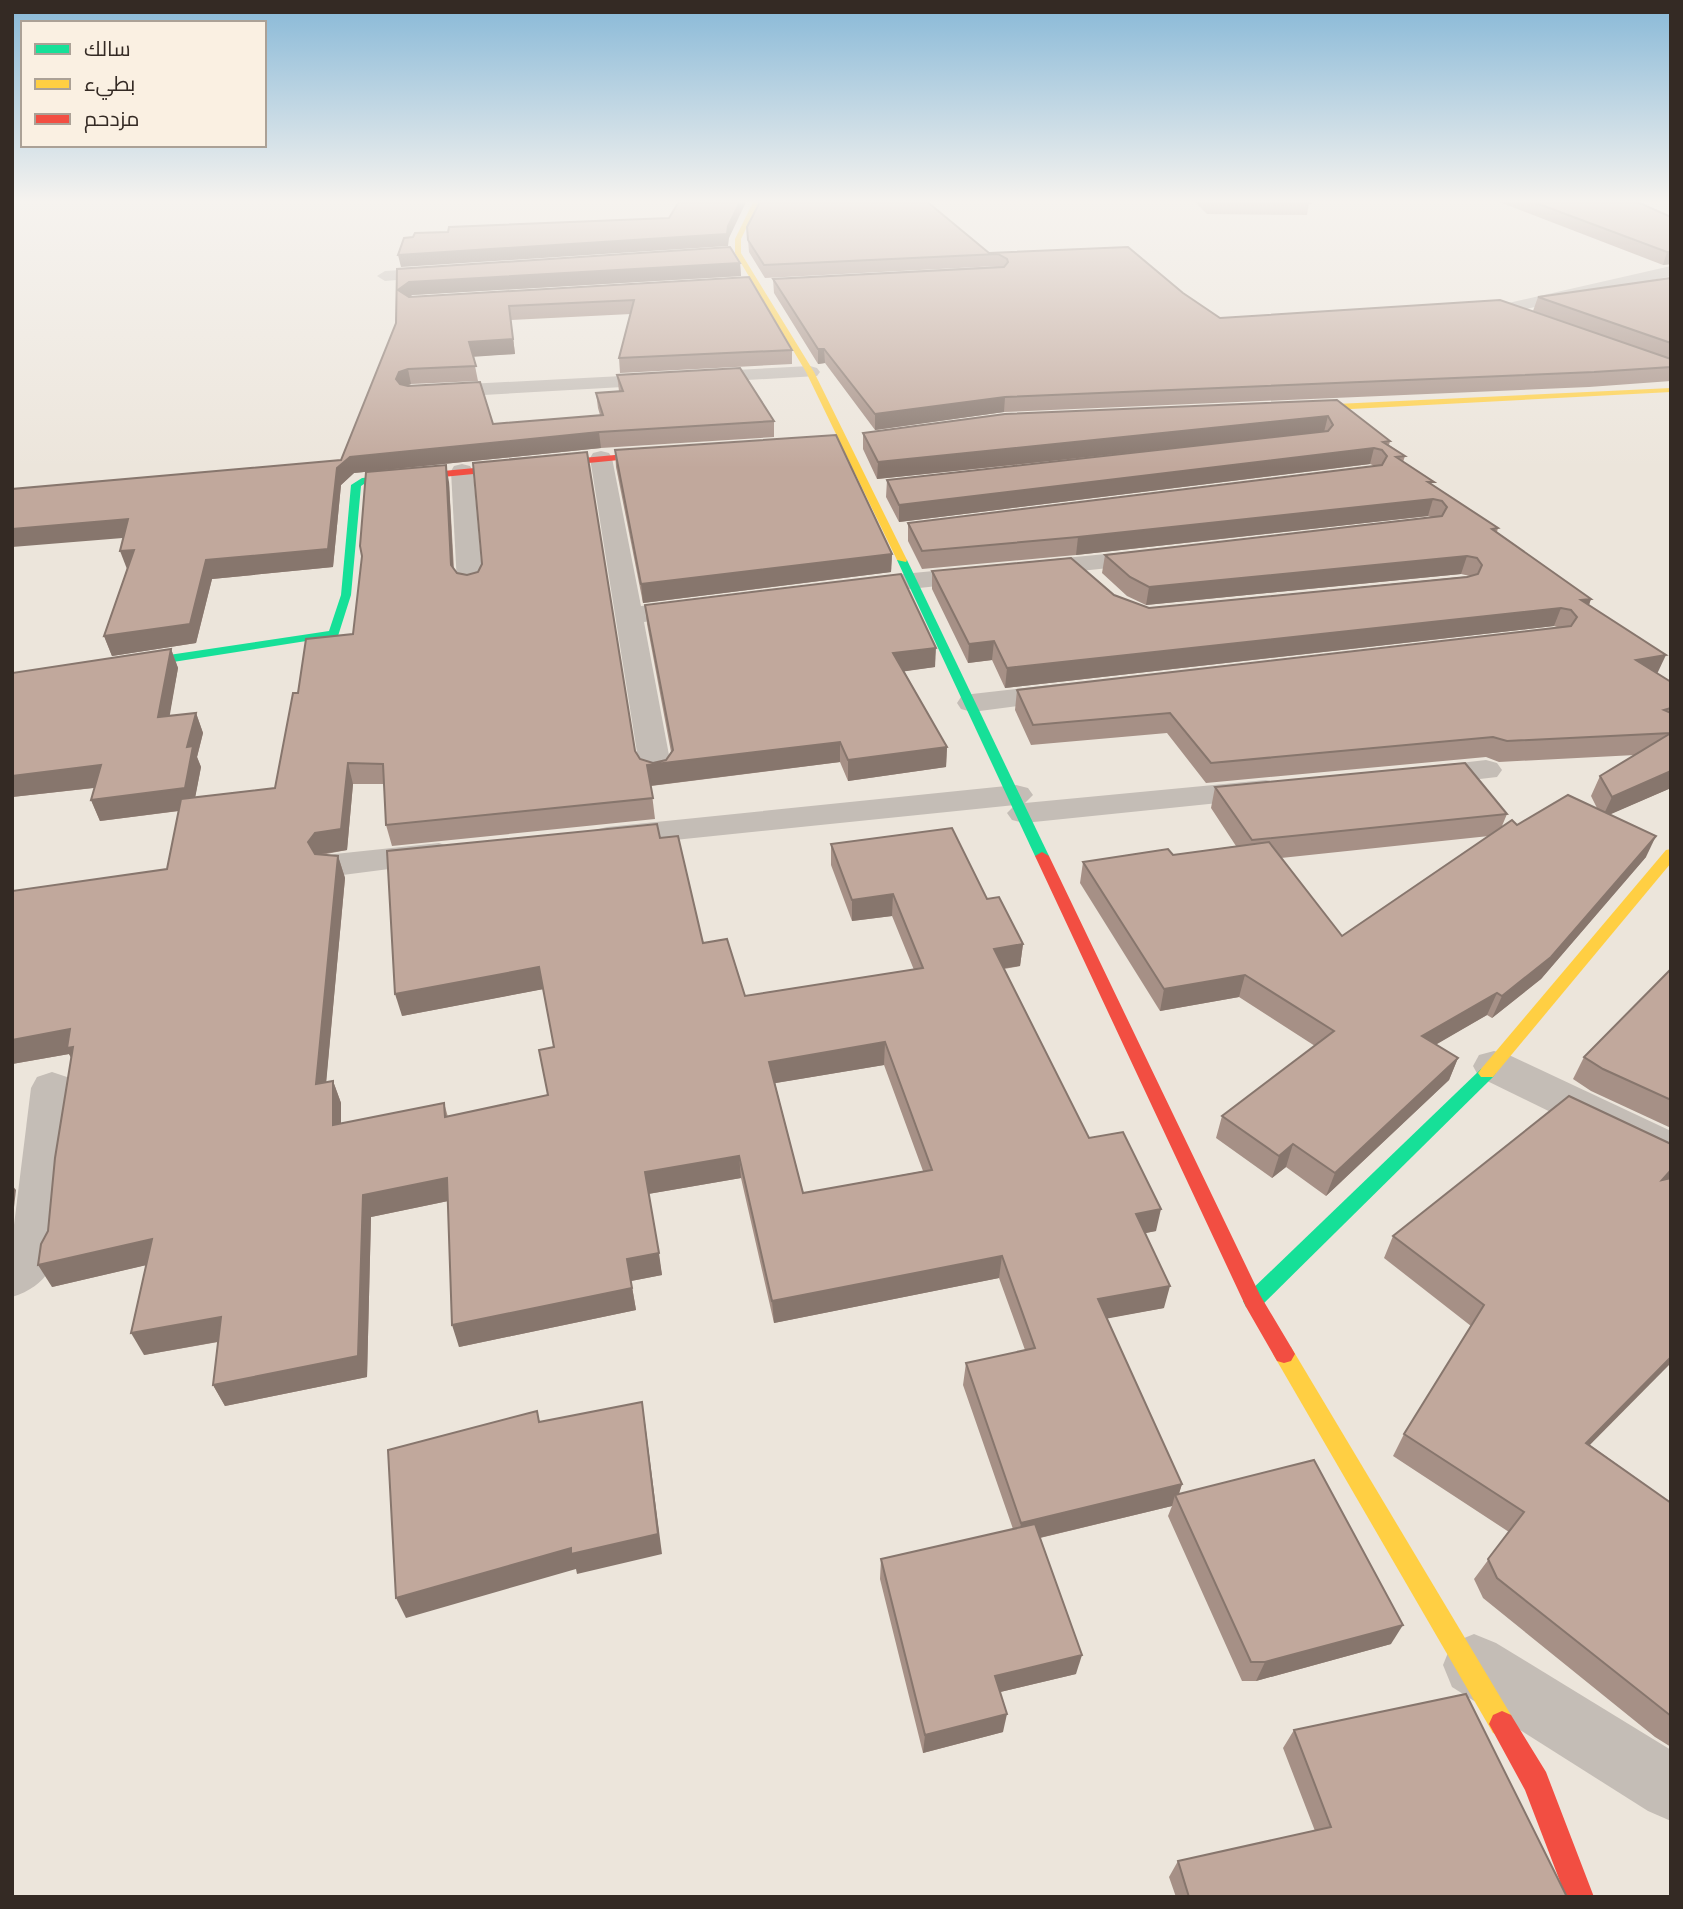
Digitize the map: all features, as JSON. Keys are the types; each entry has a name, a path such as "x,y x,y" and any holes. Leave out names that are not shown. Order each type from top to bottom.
{"street":[{"path":"759,289 810,372 870,489 1254,1301 1536,1782 1580,1897"},
{"path":"1565,332 1504,309 1592,289"},
{"path":"411,393 810,372"},
{"path":"1283,409 1671,390"},
{"path":"106,669 334,634 345,596 356,485 362,481 682,452"},
{"path":"601,458 656,771"},
{"path":"462,471 470,583"},
{"path":"870,489 897,486"},
{"path":"891,533 918,529"},
{"path":"845,589 1184,554"},
{"path":"1076,566 1104,592"},
{"path":"628,616 723,604"},
{"path":"972,703 1097,689"},
{"path":"1391,778 1486,769"},
{"path":"571,841 1020,804 1296,787"},
{"path":"335,865 474,851"},
{"path":"1254,1301 1494,1066 1671,853"},
{"path":"1494,1066 1671,1151"},
{"path":"12,1277 30,1264 35,1253 52,1088"},
{"path":"1463,1658 1671,1788"}],"building":[{"path":"397,289 409,297 544,289 756,289 792,350 619,358 634,300 509,306 513,339 469,342 476,366 408,369 399,372 396,379 400,384 408,386 480,382 493,424 603,415 596,393 623,391 617,375 740,368 774,421 599,432 350,457 337,468 328,549 206,560 190,624 104,636 134,550 120,551 128,519 12,529 12,489 341,460 396,323"},
{"path":"779,289 1178,289 1220,318 1500,300 1671,359 1671,367 1005,397 875,414 824,349 818,349"},
{"path":"1593,289 1671,289 1671,343 1538,297"},
{"path":"1337,400 1390,441 1383,442 1405,456 1396,457 1434,482 1428,482 1498,528 1492,529 1591,599 1581,600 1666,655 1636,660 1671,682 1671,708 1664,710 1671,713 1671,733 1507,741 1493,737 1211,763 1170,713 1033,725 1017,690 1571,626 1577,617 1571,610 1561,608 1007,668 994,641 969,644 932,571 1071,558 1114,595 1149,608 1467,577 1478,574 1482,565 1477,558 1467,556 1149,587 1130,577 1105,555 1442,516 1447,507 1442,501 1433,499 922,551 908,523 1382,465 1387,456 1382,450 1374,448 899,505 887,480 1328,431 1333,425 1328,416 878,462 863,433 1005,414"},
{"path":"836,435 892,554 641,584 615,450"},
{"path":"587,452 635,751 640,759 653,763 666,760 673,750 645,605 901,574 936,648 893,653 947,747 848,760 840,742 647,765 653,798 386,825 383,764 348,763 341,829 315,833 308,842 315,854 338,856 316,1084 333,1081 333,1125 444,1103 445,1117 548,1095 539,1050 554,1047 539,967 395,994 387,851 657,824 660,838 678,836 703,943 727,939 745,996 923,968 893,894 852,900 831,844 952,828 987,899 999,897 1023,944 994,949 1089,1138 1123,1132 1161,1209 1136,1214 1170,1286 1098,1299 1182,1484 1021,1523 966,1363 1035,1348 1002,1256 772,1301 739,1156 645,1172 659,1253 627,1259 632,1288 452,1325 447,1178 363,1195 358,1356 213,1385 221,1317 131,1333 152,1239 38,1265 41,1244 48,1231 55,1158 73,1047 67,1048 70,1029 12,1040 12,891 167,869 181,799 275,788 293,693 298,693 306,639 353,634 362,556 360,546 366,472 446,465 451,565 457,573 467,575 478,572 482,564 473,463","holes":["885,1042 932,1170 803,1193 769,1062"]},
{"path":"171,649 158,717 196,713 187,747 193,746 185,788 91,800 101,765 12,776 12,673"},
{"path":"1671,733 1671,771 1612,797 1600,776"},
{"path":"1465,763 1507,814 1252,840 1215,787"},
{"path":"1568,795 1656,836 1551,957 1502,996 1497,993 1422,1036 1458,1058 1335,1173 1293,1144 1279,1156 1222,1116 1334,1031 1245,975 1164,989 1083,862 1168,849 1173,855 1269,842 1342,936 1512,820 1517,825"},
{"path":"1671,969 1671,1100 1603,1069 1584,1057"},
{"path":"1569,1096 1671,1144 1671,1170 1662,1180 1671,1178 1671,1357 1586,1443 1671,1503 1671,1716 1497,1578 1488,1559 1524,1512 1404,1434 1484,1305 1393,1236"},
{"path":"642,1402 658,1534 571,1554 571,1548 396,1598 388,1450 537,1411 539,1422"},
{"path":"1314,1460 1403,1625 1265,1662 1251,1662 1175,1495"},
{"path":"1035,1524 1082,1655 995,1676 1007,1714 925,1735 881,1559"},
{"path":"1466,1694 1567,1897 1189,1897 1178,1861 1331,1827 1294,1730"}],"traffic: fast":[{"path":"122,666 334,634 346,595 356,485 362,481 432,475"},
{"path":"902,560 1042,856"},
{"path":"1253,1301 1487,1073"}],"traffic: slow":[{"path":"760,289 810,372 902,560"},
{"path":"1294,409 1671,390"},
{"path":"1487,1073 1671,853"},
{"path":"1284,1354 1502,1724"}],"traffic: jam":[{"path":"432,475 668,453"},
{"path":"1042,856 1253,1301 1284,1354"},
{"path":"1502,1724 1536,1782 1580,1897"}]}
